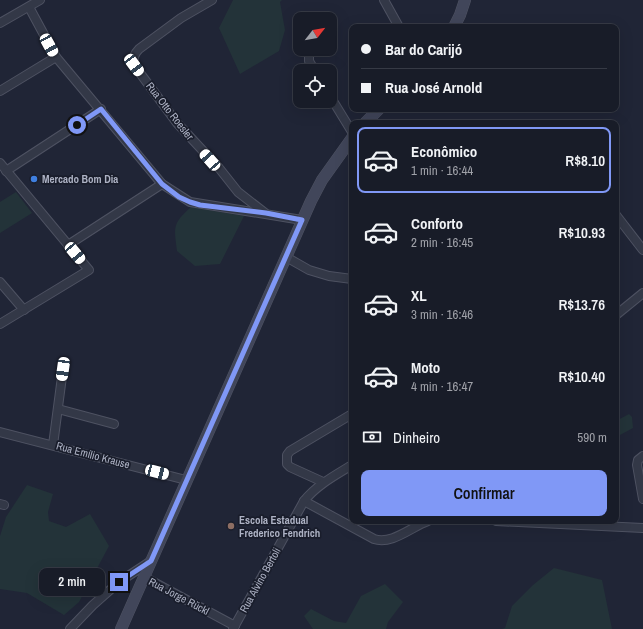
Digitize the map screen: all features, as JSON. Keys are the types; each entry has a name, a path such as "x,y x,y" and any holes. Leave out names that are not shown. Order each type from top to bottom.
{"main road":[{"path":"456,24 465,0"},
{"path":"368,120 376,112"},
{"path":"121,629 302,220 322,180 349,142"}],"street":[{"path":"0,24 40,0"},
{"name":"Rua Otto Roesler","path":"212,0 181,18 139,49 134,54 134,65 177,123 219,168 238,192 266,213"},
{"path":"384,0 397,24"},
{"path":"29,7 56,57 101,109 162,184 190,202 302,220"},
{"path":"0,91 56,57"},
{"path":"337,107 349,127"},
{"path":"6,171 101,109"},
{"path":"0,164 89,270 0,324"},
{"path":"68,244 162,184"},
{"path":"619,219 643,250"},
{"path":"286,257 309,270 329,276 349,279"},
{"path":"0,282 24,310"},
{"path":"619,313 643,293"},
{"path":"53,445 63,369"},
{"path":"58,409 114,424"},
{"path":"323,482 290,467 287,464 287,455 290,451 349,416"},
{"name":"Rua Emílio Krause","path":"0,432 186,480"},
{"path":"643,456 638,460 637,465 643,499"},
{"name":"Rua Alvino Bertoli","path":"234,628 304,501 323,482 349,467"},
{"path":"304,501 380,541 392,538 422,524"},
{"path":"559,524 643,528"},
{"path":"70,629 93,605 119,582 151,561"},
{"name":"Rua Jorge Rückl","path":"144,577 234,628"}],"shaded area":[{"path":"233,0 282,0 280,2 285,30 279,51 240,74 219,28"},
{"path":"16,192 32,213 0,233 0,202"},
{"path":"191,207 244,216 220,264 195,266 177,251 175,231 177,222"},
{"path":"629,414 632,417 633,428 619,435 619,419"},
{"path":"27,485 53,494 48,512 49,521 66,527 90,514 109,546 79,602 64,615 27,593 0,589 0,536 6,517"},
{"path":"554,568 602,580 612,629 502,629 505,628 512,606 533,585"},
{"path":"385,584 403,602 388,622 386,629 313,629 304,616 311,609 334,621 346,623 361,596"}],"place":[{"name":"Mercado Bom Dia","path":"34,179"},
{"name":"Escola Estadual Frederico Fendrich","path":"231,526"}],"route":[{"path":"77,125 101,109 162,184 179,197 190,202 200,205 266,213 302,220 151,561 119,582"}]}
